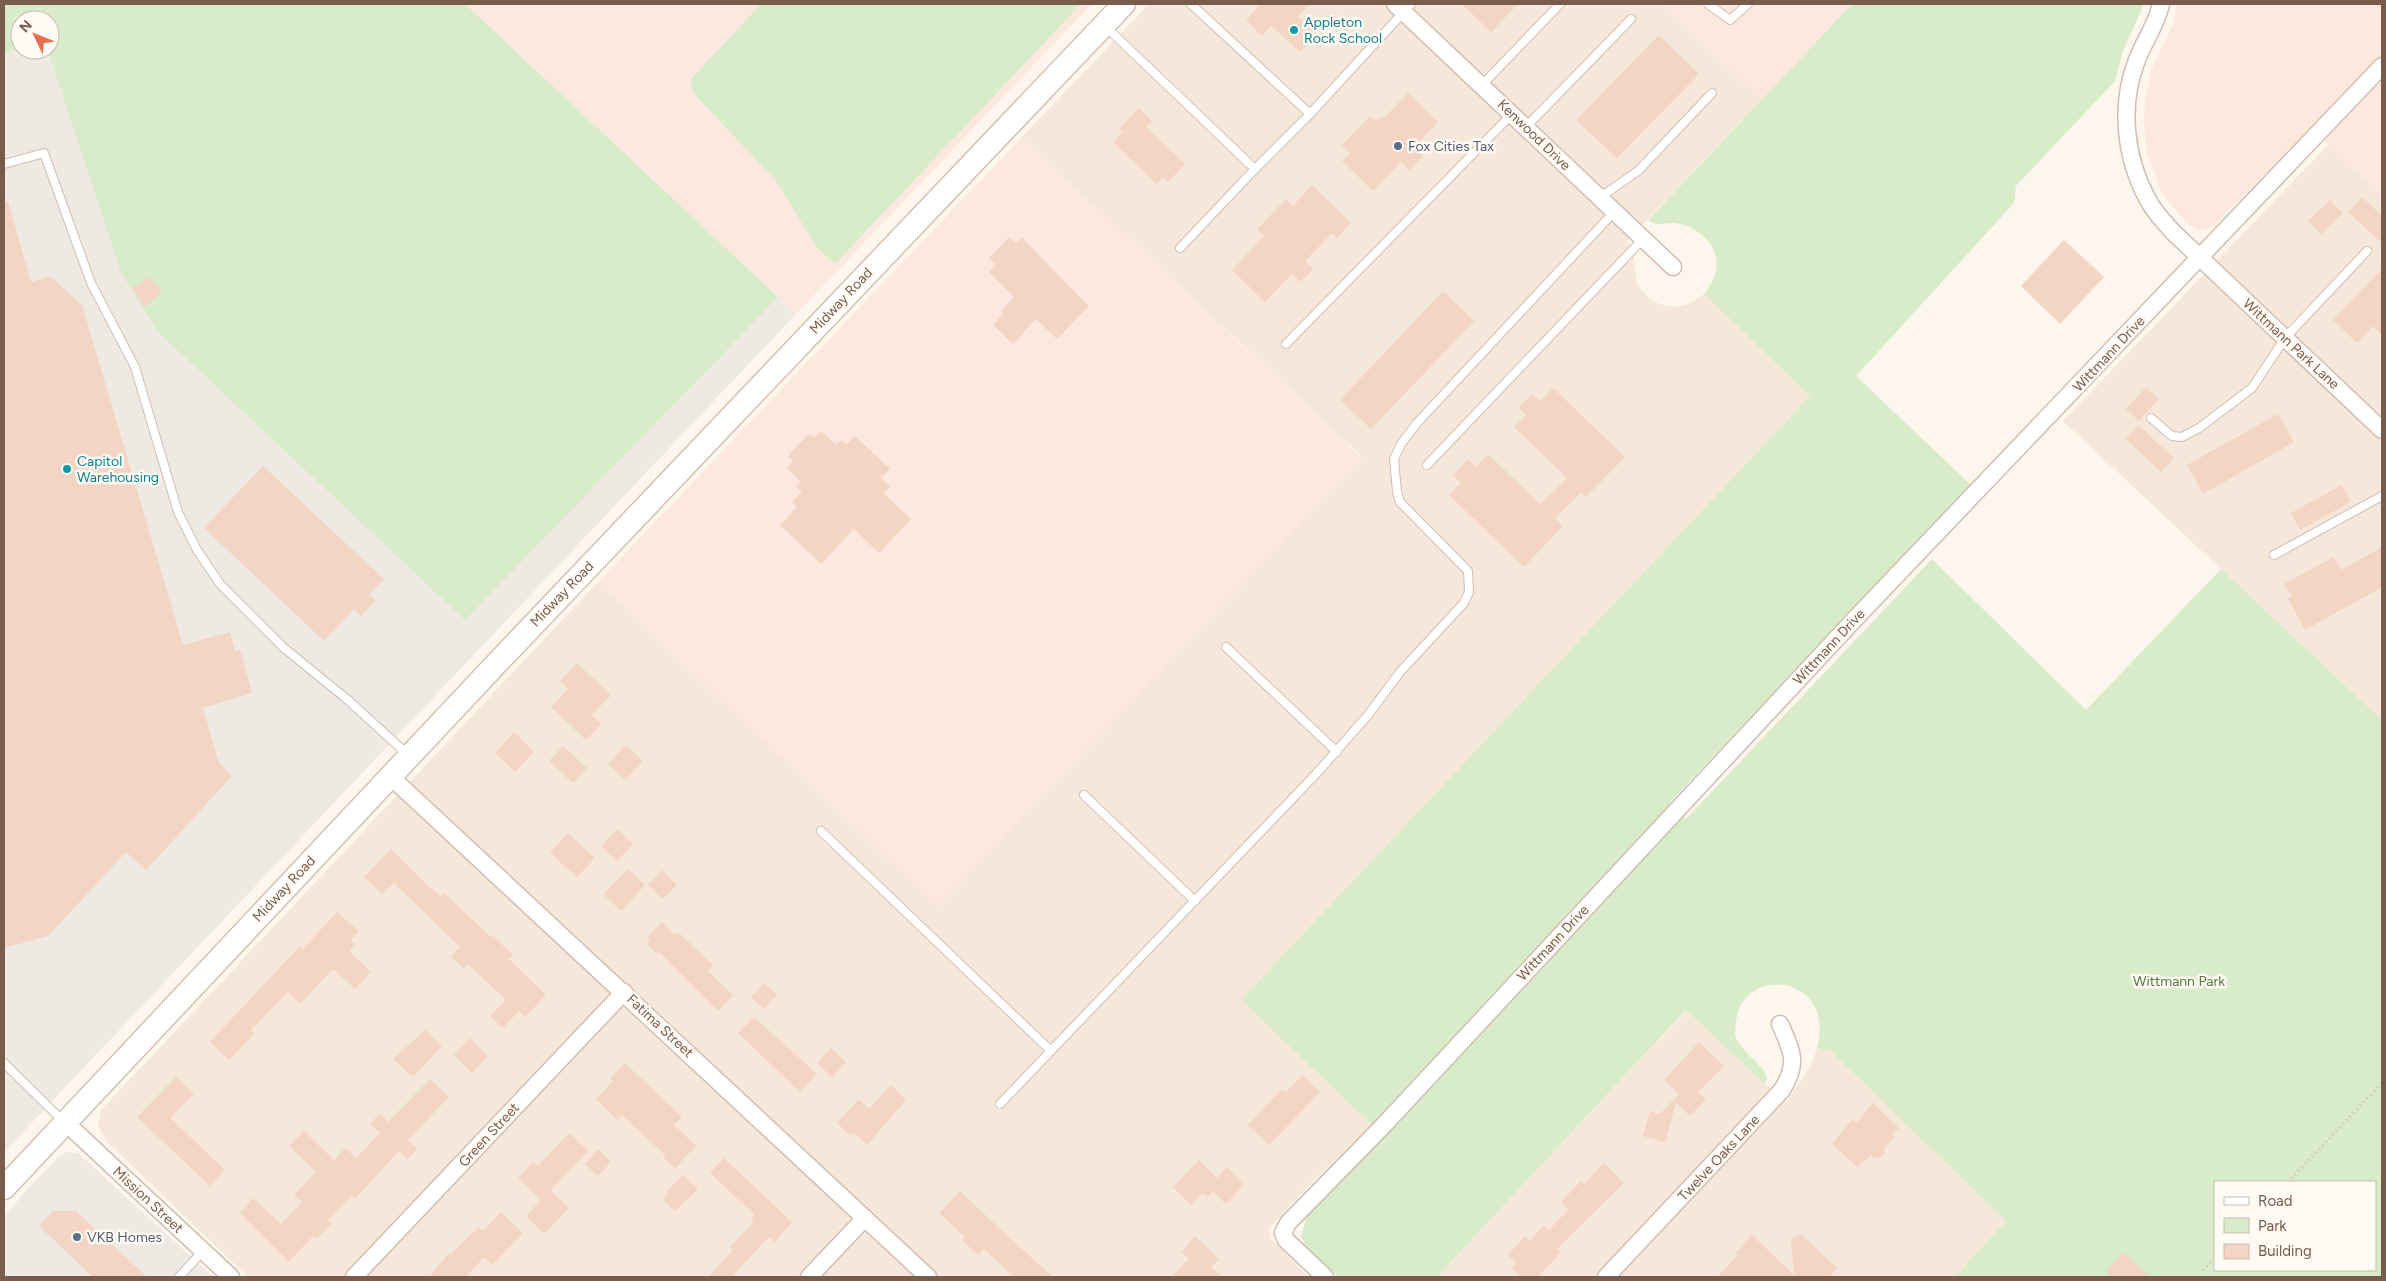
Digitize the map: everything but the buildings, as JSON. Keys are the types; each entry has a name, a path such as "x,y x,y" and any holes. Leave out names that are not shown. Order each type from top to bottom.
{"main road":[{"name":"Midway Road","path":"4,1188 391,776 1124,4"}],"street":[{"name":"Wittmann Park Lane","path":"2161,4 2159,14 2136,61 2131,78 2125,117 2136,174 2148,202 2174,233 2382,430"},
{"name":"Kenwood Drive","path":"1403,6 1642,240 1673,267"},
{"name":"Wittmann Drive","path":"1325,1277 1286,1240 1283,1234 1288,1224 1383,1126 1852,622 2382,66"},
{"name":"Fatima Street","path":"391,776 928,1277"},
{"name":"Green Street","path":"354,1277 624,992"},
{"name":"Twelve Oaks Lane","path":"1606,1277 1782,1090 1790,1076 1793,1062 1791,1047 1780,1024"},
{"name":"Mission Street","path":"65,1122 231,1277"},
{"path":"809,1277 865,1218"}],"lane":[{"path":"1190,4 1310,114"},
{"path":"1482,85 1560,4"},
{"path":"1708,4 1730,20 1748,4"},
{"path":"1180,248 1310,114 1403,6"},
{"path":"1526,127 1631,19"},
{"path":"1104,25 1255,169"},
{"path":"1599,198 1638,171 1712,93"},
{"path":"1286,344 1512,114"},
{"path":"4,164 44,153 91,283 135,367 178,512 197,550 220,584 284,648 348,700 409,757"},
{"path":"1000,1104 1337,752 1400,672 1464,603 1469,592 1468,571 1400,502 1394,478 1394,459 1401,444 1417,423 1614,212"},
{"path":"1427,466 1642,240"},
{"path":"2150,418 2172,436 2182,437 2199,428 2252,388 2285,338 2367,251"},
{"path":"2274,555 2382,496"},
{"path":"1226,648 1337,752"},
{"path":"1084,795 1194,901"},
{"path":"821,831 1051,1051"},
{"path":"4,1063 65,1122"},
{"path":"179,1277 203,1251"}],"path":[{"path":"2289,1181 2382,1084"},
{"path":"2203,1270 2214,1259"}],"shaded area":[{"path":"4,4 465,4 796,314 4,1152"},
{"path":"465,4 1092,4 796,314"},
{"path":"1149,4 1662,4 1762,99 1627,241 1633,247 1637,285 1647,296 1659,304 1674,307 1688,304 1704,294 1810,396 1242,1000 1373,1124 1314,1180 1269,1228 1270,1238 1309,1277 248,1277 105,1140 98,1125 101,1110 598,582 938,905 1362,457 1021,138"},
{"path":"1662,4 1852,4 1762,99"},
{"path":"2177,4 2382,4 2382,196 2328,145 2313,126 2212,227 2199,230 2188,225 2161,192 2147,152 2144,125 2145,103 2151,71 2173,24"},
{"path":"1021,138 1362,458 938,906 598,582"},
{"path":"2328,145 2382,196 2382,720 2063,421"},
{"path":"1687,1010 1786,1103 1810,1067 1817,1049 1830,1049 2006,1221 1955,1277 1437,1277"},
{"path":"67,1152 78,1153 213,1277 4,1277 4,1218 24,1193 59,1156"}],"green space":[{"path":"4,4 465,4 778,297 465,620 158,332 121,273 51,60 60,60 60,10 10,10 10,52 4,54"},
{"path":"761,4 1081,4 835,264 817,248 776,181 693,93 690,80"},
{"name":"Wittmann Park","path":"1852,4 2144,4 2123,51 2115,81 2016,186 2014,203 1856,376 1971,485 1669,803 1686,819 1932,559 2086,710 2221,569 2382,720 2382,1277 1955,1277 2006,1221 1830,1050 1817,1049 1820,1023 1813,1003 1802,992 1789,986 1775,985 1761,988 1749,995 1740,1007 1736,1023 1736,1038 1743,1049 1764,1071 1767,1077 1765,1084 1686,1010 1437,1277 1338,1277 1307,1248 1301,1236 1307,1216 1382,1134 1241,1000 1810,396 1704,294 1714,278 1716,268 1714,251 1706,239 1688,226 1651,222 1648,220"}],"place":[{"name":"Appleton Rock School","path":"1294,30"},
{"name":"Fox Cities Tax","path":"1398,146"},
{"name":"Capitol Warehousing","path":"67,469"},
{"name":"VKB Homes","path":"77,1237"}]}
